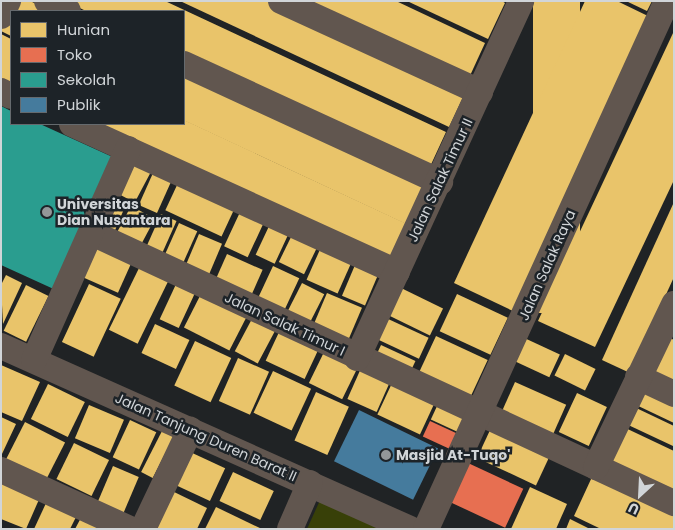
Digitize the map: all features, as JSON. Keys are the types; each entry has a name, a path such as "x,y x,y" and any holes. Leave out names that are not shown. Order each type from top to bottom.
{"street":[{"path":"1,16 8,1"},
{"path":"46,1 66,10"},
{"path":"281,1 480,92"},
{"name":"Jalan Salak Raya","path":"426,529 667,1"},
{"name":"Jalan Salak Timur II","path":"357,358 440,182 517,3"},
{"path":"185,64 440,182"},
{"path":"74,125 397,272"},
{"path":"34,360 128,149"},
{"name":"Jalan Salak Timur I","path":"92,233 357,358 674,503"},
{"path":"596,467 674,304"},
{"name":"Jalan Tanjung Duren Barat II","path":"1,346 410,529"},
{"path":"638,378 674,394"},
{"path":"143,529 190,430"},
{"path":"1,470 130,529"},
{"path":"290,529 310,483"}],"green space":[{"path":"321,498 386,529 307,529"}],"building: Hunian":[{"path":"9,1 30,1 49,10 10,10 10,36 1,31 1,19"},
{"path":"65,1 165,1 184,10 84,10"},
{"path":"180,1 274,1 466,91 449,127"},
{"path":"299,1 396,1 485,43 468,80"},
{"path":"407,1 502,1 505,3 488,39"},
{"path":"533,1 580,1 580,313 533,313"},
{"path":"585,1 617,1 650,17 513,311 454,283"},
{"path":"626,1 652,1 647,11"},
{"path":"185,10 446,132 428,171 185,57"},
{"path":"674,31 674,180 595,347 538,321"},
{"path":"1,34 10,38 10,88 1,84"},
{"path":"185,73 424,185 406,224 185,121"},
{"path":"185,120 407,224 388,265 88,125 185,125"},
{"path":"129,162 150,173 135,202 114,191"},
{"path":"153,173 171,181 157,213 139,205"},
{"path":"178,183 234,209 222,236 165,210"},
{"path":"112,199 126,205 111,239 98,233"},
{"path":"674,202 674,277 630,373 602,360"},
{"path":"131,206 155,219 137,251 114,239"},
{"path":"241,210 265,221 248,257 224,246"},
{"path":"161,214 177,221 159,260 144,253"},
{"path":"179,223 197,231 180,270 162,262"},
{"path":"270,224 289,233 275,264 256,255"},
{"path":"199,234 222,244 206,282 183,273"},
{"path":"292,235 317,247 304,274 279,262"},
{"path":"92,243 132,261 118,293 78,275"},
{"path":"322,245 353,259 338,294 307,280"},
{"path":"227,254 263,270 249,300 214,284"},
{"path":"358,258 381,268 365,306 342,296"},
{"path":"140,266 169,280 138,344 109,330"},
{"path":"273,266 299,278 282,316 255,304"},
{"path":"6,275 22,283 3,324 1,285"},
{"path":"177,282 196,291 179,328 160,319"},
{"path":"302,283 324,294 306,330 284,319"},
{"path":"89,284 121,299 94,357 62,342"},
{"path":"26,285 48,296 26,342 4,331"},
{"path":"399,287 443,308 430,335 386,314"},
{"path":"203,290 248,313 229,351 184,327"},
{"path":"327,293 362,308 346,346 311,331"},
{"path":"457,294 508,318 490,355 440,331"},
{"path":"254,315 277,327 258,363 235,351"},
{"path":"386,318 429,338 419,359 376,339"},
{"path":"155,324 189,340 176,369 141,353"},
{"path":"280,330 319,348 305,379 266,361"},
{"path":"436,336 488,360 468,402 417,378"},
{"path":"520,336 560,355 549,377 509,359"},
{"path":"668,337 674,340 674,384 651,374"},
{"path":"195,341 231,358 211,402 174,385"},
{"path":"381,345 415,361 408,376 374,360"},
{"path":"326,348 359,364 342,399 309,383"},
{"path":"565,354 596,369 585,390 554,376"},
{"path":"238,358 269,372 250,415 219,401"},
{"path":"1,365 40,382 22,421 1,412"},
{"path":"362,366 391,379 377,412 347,399"},
{"path":"273,371 311,389 292,430 254,413"},
{"path":"393,381 436,401 420,434 377,415"},
{"path":"515,382 566,405 552,437 501,414"},
{"path":"48,384 85,402 68,437 31,419"},
{"path":"640,386 674,402 674,423 632,403"},
{"path":"316,392 349,407 327,455 294,440"},
{"path":"577,393 607,407 589,446 559,432"},
{"path":"438,404 466,417 459,433 431,419"},
{"path":"89,405 124,420 110,453 75,438"},
{"path":"632,406 674,426 673,446 624,423"},
{"path":"1,417 16,424 1,456"},
{"path":"130,420 156,432 139,469 113,457"},
{"path":"25,422 65,442 44,484 4,464"},
{"path":"617,424 674,451 674,498 599,463"},
{"path":"491,428 550,455 536,485 477,458"},
{"path":"162,431 174,437 153,478 141,472"},
{"path":"74,443 109,460 92,496 56,479"},
{"path":"188,451 225,468 210,501 173,484"},
{"path":"113,466 139,477 122,517 96,506"},
{"path":"233,472 274,491 260,520 219,501"},
{"path":"592,477 674,515 674,529 601,529 574,516"},
{"path":"1,478 41,495 26,529 1,519"},
{"path":"530,487 567,504 556,529 511,529"},
{"path":"170,490 207,508 197,529 151,529"},
{"path":"47,501 77,515 70,529 34,529"},
{"path":"216,507 262,529 205,529"},
{"path":"83,514 113,529 75,529"},
{"path":"570,519 590,529 566,529"}],"building: Toko":[{"path":"430,421 458,434 451,450 423,436"},
{"path":"468,463 523,489 505,528 450,502"}],"building: Sekolah":[{"name":"Universitas Dian Nusantara","path":"1,106 10,110 10,125 42,125 117,159 58,291 1,265"}],"building: Publik":[{"name":"Masjid At-Tuqo'","path":"359,410 438,449 413,500 334,461"}],"place":[{"name":"Universitas Dian Nusantara","path":"47,212"},
{"name":"Masjid At-Tuqo'","path":"386,455"}]}
